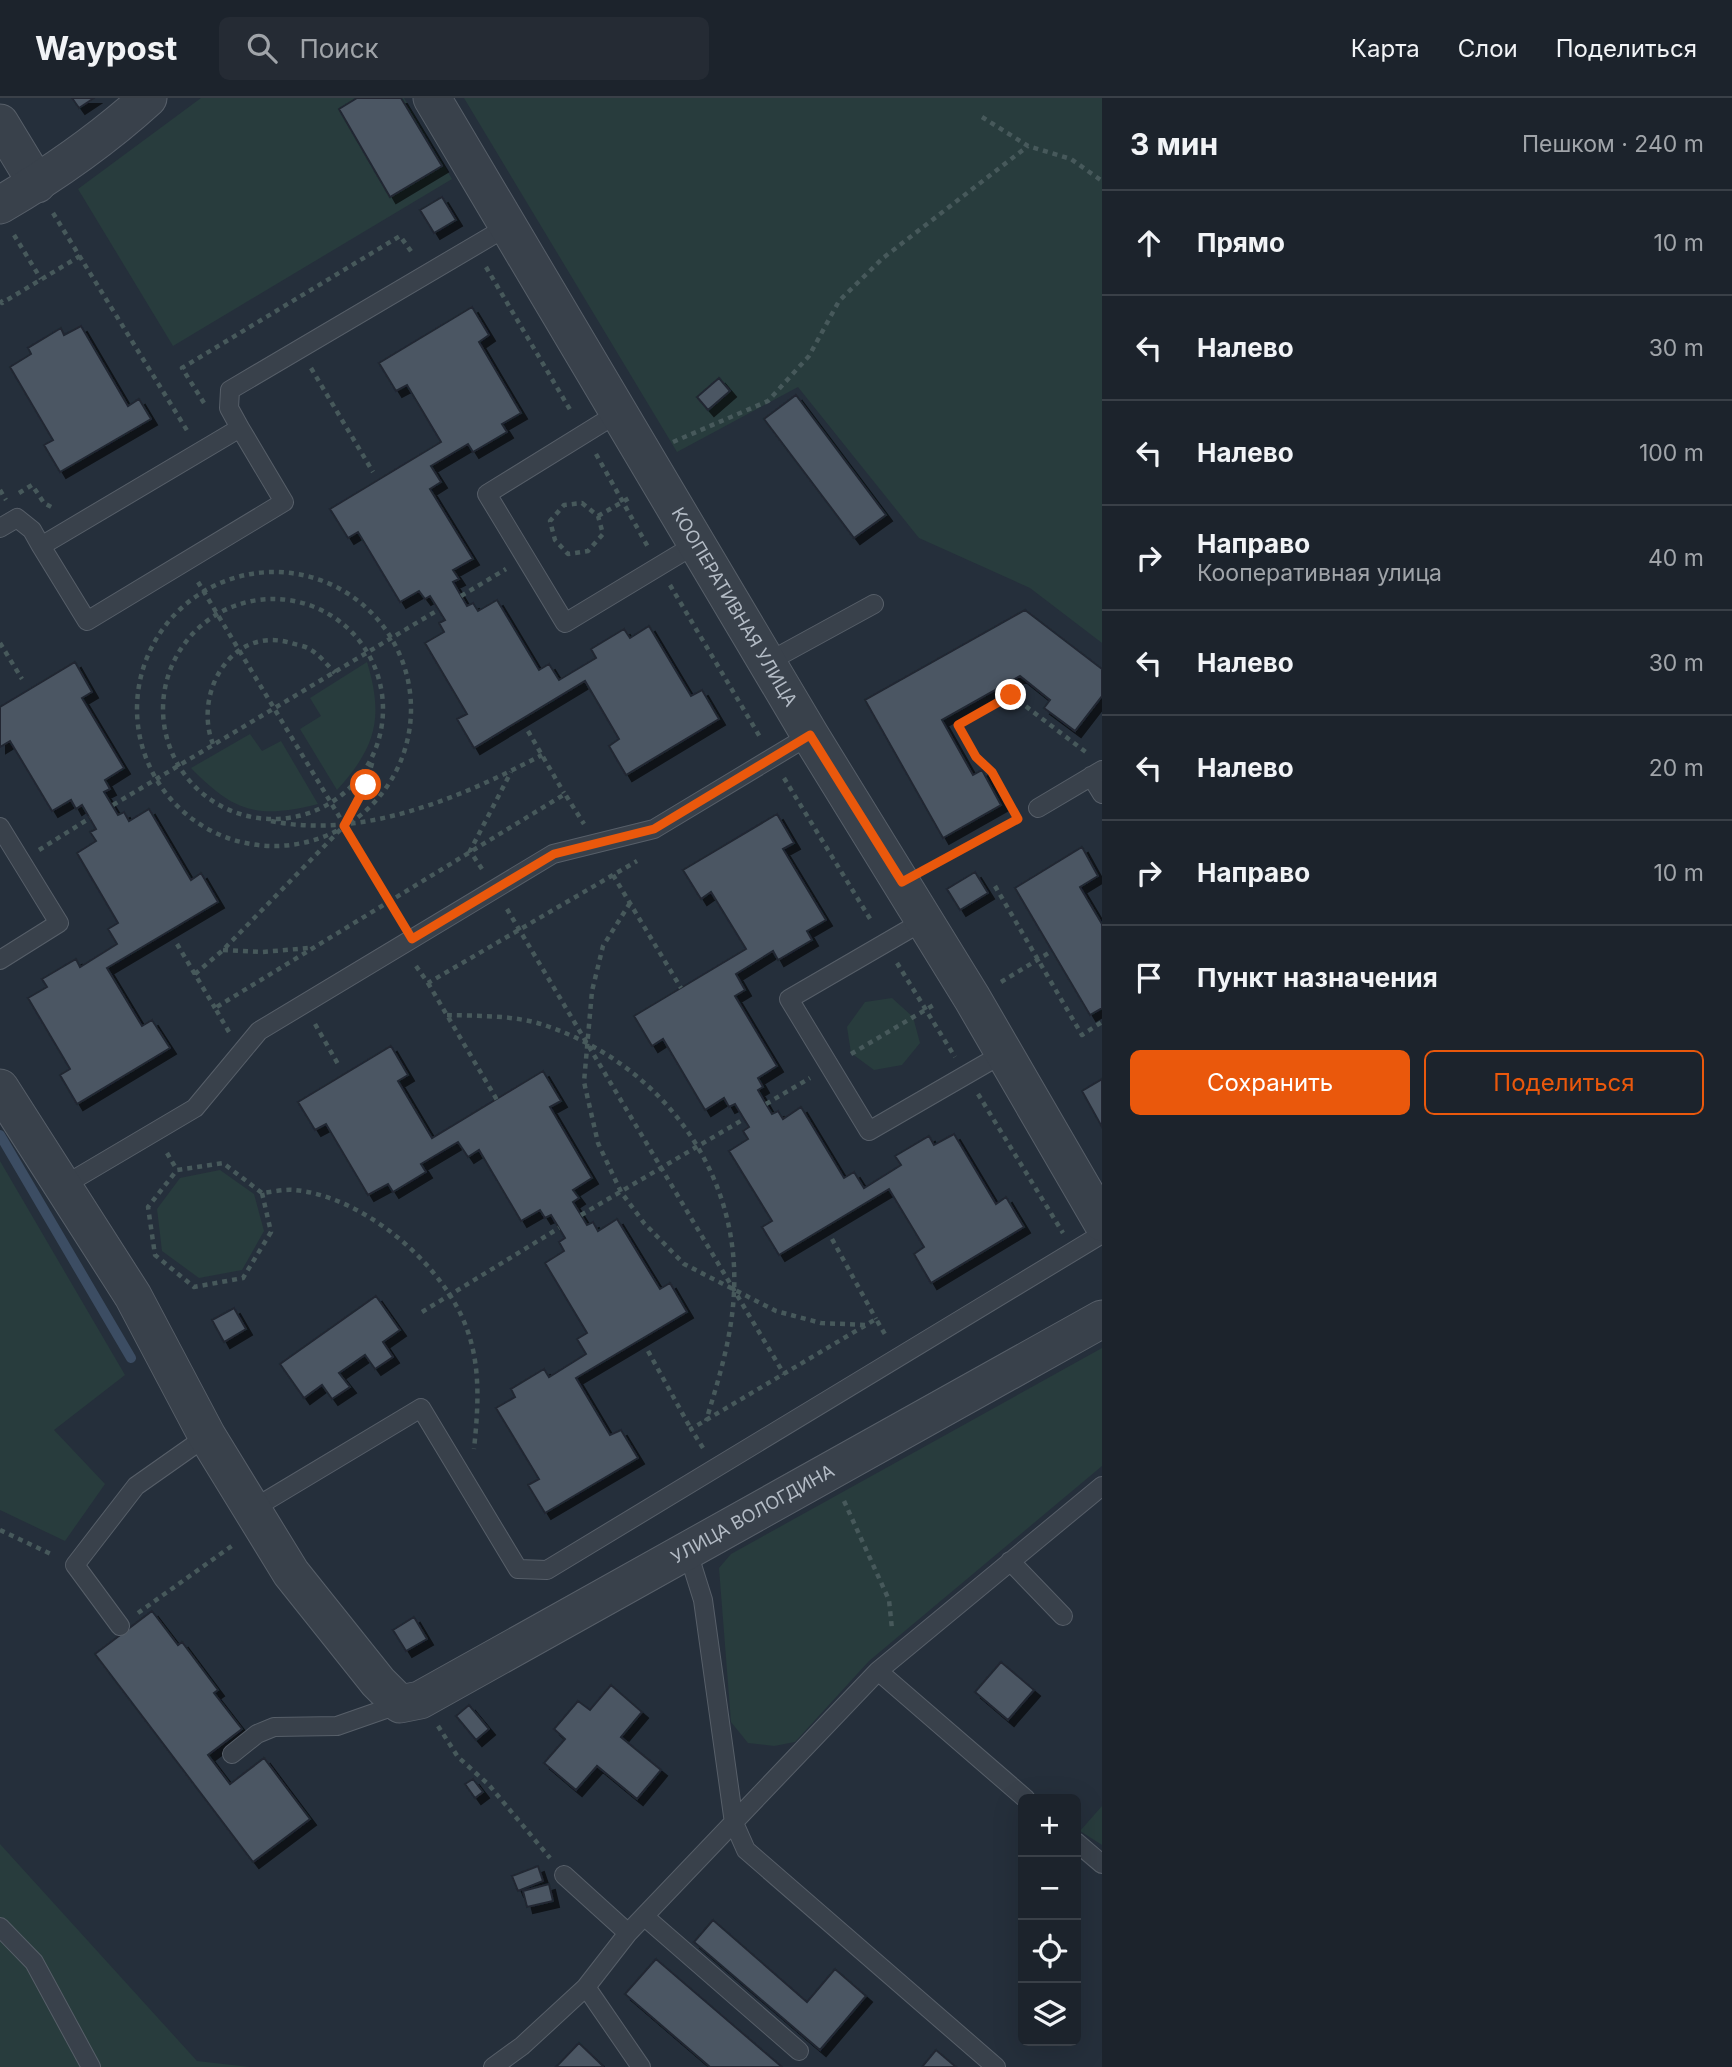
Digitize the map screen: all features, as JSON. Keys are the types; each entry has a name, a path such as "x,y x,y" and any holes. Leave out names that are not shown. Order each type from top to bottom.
{"street":[{"path":"11,225 148,98"},
{"name":"КООПЕРАТИВНАЯ УЛИЦА","path":"432,98 510,225 642,455 810,735 969,992 1102,1222"},
{"path":"0,123 39,200"},
{"path":"0,1088 133,1296 207,1436 291,1573 378,1682 410,1702"},
{"name":"УЛИЦА ВОЛОГДИНА","path":"410,1702 1102,1319"}],"lane":[{"path":"0,528 17,518 32,530 86,621 284,502 229,408 230,390 510,225"},
{"path":"618,413 487,494 565,623 696,544"},
{"path":"41,546 240,428"},
{"path":"768,662 874,604"},
{"path":"63,1186 195,1108 259,1031 554,854 654,829 810,735"},
{"path":"1038,808 1095,768 1102,794"},
{"path":"0,827 59,923 0,960"},
{"path":"925,920 789,999 869,1131 1004,1053"},
{"path":"256,1517 421,1408 518,1569 547,1570 1102,1234"},
{"path":"120,1626 75,1565 136,1486 207,1436"},
{"path":"494,2067 522,2046 586,1987 628,1933 878,1671 1102,1486"},
{"path":"687,1549 702,1600 734,1823 746,1850 996,2067"},
{"path":"1010,1561 1063,1616"},
{"path":"878,1671 1020,1794"},
{"path":"232,1754 257,1734 274,1727 337,1726 410,1702"},
{"path":"1081,1846 1102,1864"},
{"path":"564,1875 628,1933"},
{"path":"645,1917 799,2052"},
{"path":"0,1927 34,1962 91,2067"},
{"path":"586,1987 641,2067"}],"path":[{"path":"982,117 1028,146 1071,159 1102,181"},
{"path":"642,455 768,401 809,356 839,301 883,258 1028,146"},
{"path":"39,200 52,211 190,436"},
{"path":"11,225 41,279"},
{"path":"0,300 2,303 80,256"},
{"path":"483,261 771,757"},
{"path":"299,371 310,365 373,472"},
{"path":"582,503 598,516 603,534 588,551 568,554 555,540 550,521 564,505 582,503"},
{"path":"195,974 223,950 344,826 379,800 402,763 413,721 410,678 393,638 365,604 329,582 286,571 243,574 203,590 170,618 147,655 136,696 139,739 155,779 182,813 219,837 262,848 305,845 344,826 412,809 511,772 542,755"},
{"path":"195,577 412,939 417,965 497,1100"},
{"path":"284,598 318,607 347,626 369,653 381,685 383,719 366,785 344,826 297,826 229,811 200,792 177,765 164,733 162,698 171,664 190,635 217,613 249,600 284,598"},
{"path":"113,805 438,610"},
{"path":"213,744 206,726 211,684 224,664 240,651 253,645 279,640 311,649 335,673"},
{"path":"0,643 22,679"},
{"path":"1018,819 992,772 976,757 958,725 1011,695 1095,768"},
{"path":"528,731 565,794"},
{"path":"264,820 299,817 331,803 357,781 375,752"},
{"path":"511,772 470,850 520,929 784,1374"},
{"path":"771,782 782,775 1066,1238"},
{"path":"902,882 1038,808"},
{"path":"21,862 90,818"},
{"path":"428,983 647,855"},
{"path":"613,875 681,988"},
{"path":"995,886 1082,1035 1102,1022"},
{"path":"630,903 603,946 592,990 584,1082 598,1143 621,1192 644,1223 684,1264 776,1311 821,1323 866,1325"},
{"path":"177,944 215,1008"},
{"path":"223,950 262,952 310,948"},
{"path":"766,1104 926,1009 969,992 1052,951"},
{"path":"406,972 417,965"},
{"path":"447,1015 494,1016 544,1025 587,1042 623,1063 671,1108 698,1146 723,1200 733,1254 734,1291 729,1346 706,1420"},
{"path":"306,1030 327,1018"},
{"path":"316,1024 338,1065"},
{"path":"581,1215 744,1119"},
{"path":"163,1146 177,1170"},
{"path":"223,1163 262,1193 271,1232 243,1278 194,1287 155,1255 148,1207 177,1170 223,1163"},
{"path":"262,1193 293,1190 334,1199 379,1222 416,1254 449,1294 468,1331 476,1365 478,1409 473,1457 467,1446"},
{"path":"422,1312 558,1228"},
{"path":"832,1239 890,1343"},
{"path":"691,1429 876,1319"},
{"path":"648,1351 706,1454"},
{"path":"831,1471 888,1600 895,1655"},
{"path":"120,1626 256,1517"},
{"path":"0,1530 75,1565"},
{"path":"410,1702 458,1757 489,1785 564,1875"}],"green space":[{"path":"201,98 404,98 452,179 173,346 78,189"},
{"path":"464,98 1102,98 1102,643 1030,588 919,538 798,387 677,452"},
{"path":"367,662 375,700 373,731 361,760 337,790 300,729 321,716 310,698"},
{"path":"250,734 262,751 281,741 318,804 279,811 248,808 221,795 191,768"},
{"path":"892,998 913,1017 920,1043 902,1065 874,1070 851,1053 847,1027 865,1002"},
{"path":"0,1161 125,1375 54,1430 105,1484 65,1541 0,1510"},
{"path":"220,1170 254,1194 264,1231 242,1270 199,1278 162,1251 157,1209 180,1178"},
{"path":"1102,1348 1102,1466 869,1661 795,1742 774,1746 748,1743 731,1722 719,1568 731,1554"},
{"path":"1102,1806 1102,1845 1081,1830"},
{"path":"0,1844 197,2061 250,2067 0,2067"}],"building":[{"path":"72,98 94,98 79,108"},
{"path":"357,98 401,98 442,166 390,197 339,109"},
{"path":"442,197 456,220 434,233 420,210"},
{"path":"472,307 489,335 479,342 521,413 502,424 507,432 473,452 468,444 431,466 441,482 430,489 473,559 453,570 459,579 453,582 467,606 473,603 478,611 497,600 539,670 549,664 559,680 596,658 591,649 624,629 630,638 649,626 691,696 702,690 719,719 626,775 609,746 619,739 585,681 474,748 457,719 467,714 425,643 444,632 439,623 445,620 430,596 425,599 419,591 400,602 358,532 348,538 330,509 441,442 407,385 396,391 379,363"},
{"path":"81,326 128,406 139,399 151,419 60,472 44,445 53,440 10,367 31,354 28,348 61,328 64,335"},
{"path":"719,378 730,391 708,410 697,397"},
{"path":"796,395 886,515 854,538 764,419"},
{"path":"1025,610 1102,669 1102,696 1075,731 1044,708 1050,700 1020,676 942,720 973,775 982,770 1001,805 943,838 865,700"},
{"path":"75,662 92,692 82,698 124,768 105,780 110,789 104,792 118,815 124,812 129,821 149,809 191,880 201,873 218,902 107,968 142,1026 152,1020 170,1048 77,1104 60,1075 70,1069 28,998 47,987 42,979 76,959 80,967 117,944 108,929 118,923 77,853 96,841 90,832 96,829 82,805 76,809 71,800 52,811 10,741 0,747 0,707"},
{"path":"777,814 794,843 783,849 826,920 807,931 812,940 778,960 773,951 736,974 745,990 735,996 777,1066 758,1078 763,1087 758,1090 766,1104 772,1114 778,1111 783,1119 801,1107 844,1178 854,1172 864,1188 901,1165 895,1156 929,1136 934,1145 954,1134 996,1204 1006,1197 1024,1227 931,1283 914,1254 924,1247 889,1189 779,1255 762,1227 772,1221 729,1151 748,1139 743,1131 749,1127 735,1104 729,1107 724,1098 705,1110 663,1039 652,1046 634,1016 746,949 711,892 701,899 683,870"},
{"path":"1082,847 1098,876 1080,887 1102,924 1102,1008 1090,1015 1015,888"},
{"path":"975,872 988,893 960,910 947,889"},
{"path":"391,1046 408,1075 398,1081 432,1138 543,1071 561,1101 550,1107 592,1178 573,1190 579,1198 573,1202 587,1225 593,1222 598,1231 617,1219 660,1289 670,1283 687,1312 576,1378 610,1435 621,1430 638,1458 545,1513 528,1485 539,1479 496,1408 515,1397 511,1389 544,1369 549,1377 586,1354 577,1339 587,1333 545,1263 564,1251 559,1242 565,1238 551,1215 545,1218 540,1210 521,1221 479,1150 468,1157 458,1142 421,1164 426,1172 393,1192 388,1184 368,1195 326,1124 315,1130 298,1102"},
{"path":"1102,1079 1102,1127 1082,1091"},
{"path":"376,1296 400,1330 383,1342 393,1357 375,1369 365,1355 339,1373 350,1387 332,1399 322,1385 304,1398 280,1364"},
{"path":"234,1308 246,1329 224,1342 212,1320"},
{"path":"152,1611 178,1645 182,1642 218,1690 214,1693 242,1729 208,1755 230,1784 264,1758 310,1819 253,1862 95,1654"},
{"path":"414,1617 427,1639 406,1651 393,1630"},
{"path":"1001,1662 1034,1690 1008,1720 975,1692"},
{"path":"611,1685 642,1712 621,1737 661,1770 637,1799 597,1766 576,1790 544,1763 565,1739 554,1729 578,1701 590,1710"},
{"path":"469,1705 489,1729 476,1740 456,1716"},
{"path":"473,1779 483,1792 475,1798 465,1784"},
{"path":"538,1866 543,1881 518,1891 512,1876"},
{"path":"549,1884 553,1901 527,1907 523,1891"},
{"path":"713,1920 807,2002 835,1969 866,1996 820,2050 694,1942"},
{"path":"656,1959 782,2067 710,2067 625,1994"},
{"path":"579,2043 603,2066 556,2067"},
{"path":"936,2050 956,2067 922,2067"}],"waterway":[{"path":"0,1135 131,1358"}],"route":[{"path":"366,785 344,826 412,939 554,854 654,829 810,735 902,882 1018,819 992,772 976,757 958,725 1011,695"}]}
